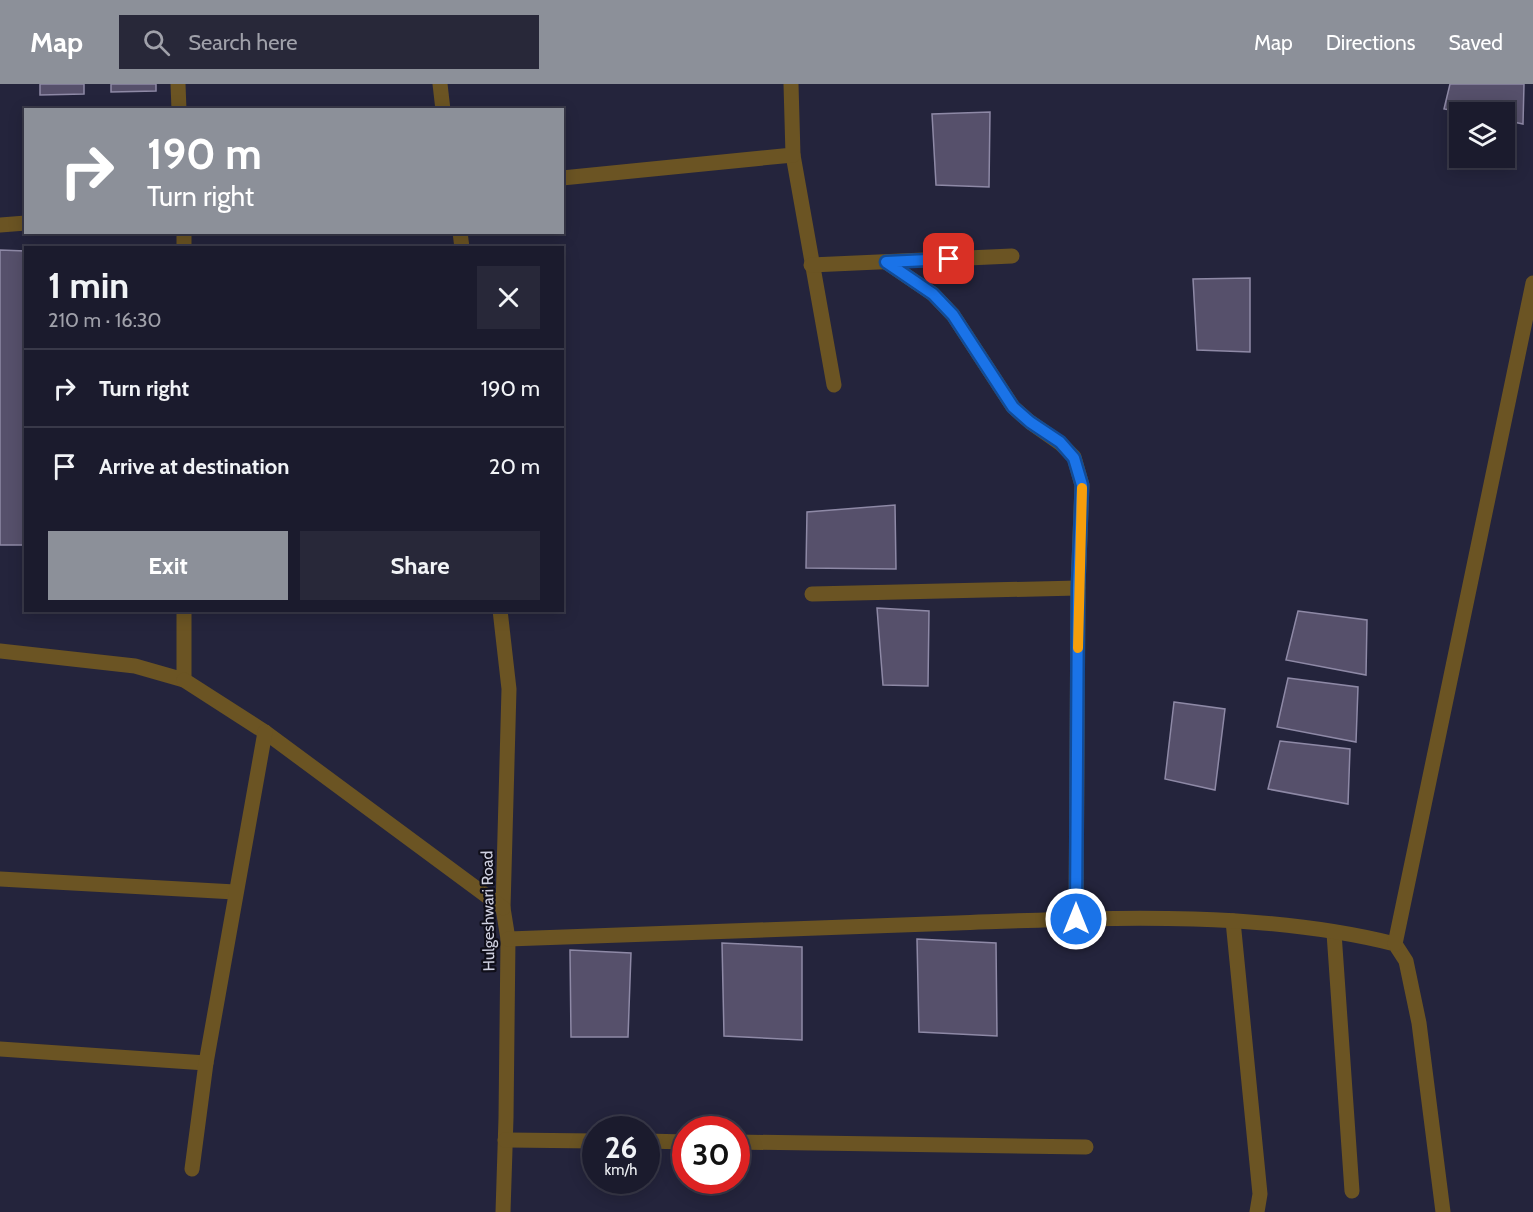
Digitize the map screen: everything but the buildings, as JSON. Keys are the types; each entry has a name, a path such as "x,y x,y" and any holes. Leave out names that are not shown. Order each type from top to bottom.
{"street":[{"path":"178,84 180,108"},
{"path":"440,84 443,108"},
{"path":"790,84 793,155 834,385"},
{"path":"564,178 793,155"},
{"path":"0,225 24,223"},
{"path":"811,265 1012,255"},
{"path":"886,262 933,294 953,315 1013,407 1030,422 1060,442 1074,458 1082,485 1078,588 1076,919"},
{"path":"1443,1212 1419,1023 1406,961 1395,944 1533,283"},
{"path":"812,594 1078,588"},
{"path":"184,612 184,680"},
{"name":"Hulgeshwari Road","path":"500,612 509,689 503,908 508,939 503,1212"},
{"path":"0,651 135,666 184,680 265,732 503,908"},
{"path":"192,1169 206,1063 265,732"},
{"path":"0,879 236,892"},
{"path":"508,939 1076,919 1233,921 1285,925 1395,944"},
{"path":"1233,921 1260,1194 1257,1212"},
{"path":"1334,933 1352,1191"},
{"path":"0,1049 206,1063"},
{"path":"505,1140 582,1141"},
{"path":"750,1142 1086,1147"}],"slow traffic":[{"path":"1078,648 1082,488"}],"route":[{"path":"949,259 886,262 933,294 953,315 1013,407 1030,422 1060,442 1074,458 1082,485 1078,588 1076,919"}]}
